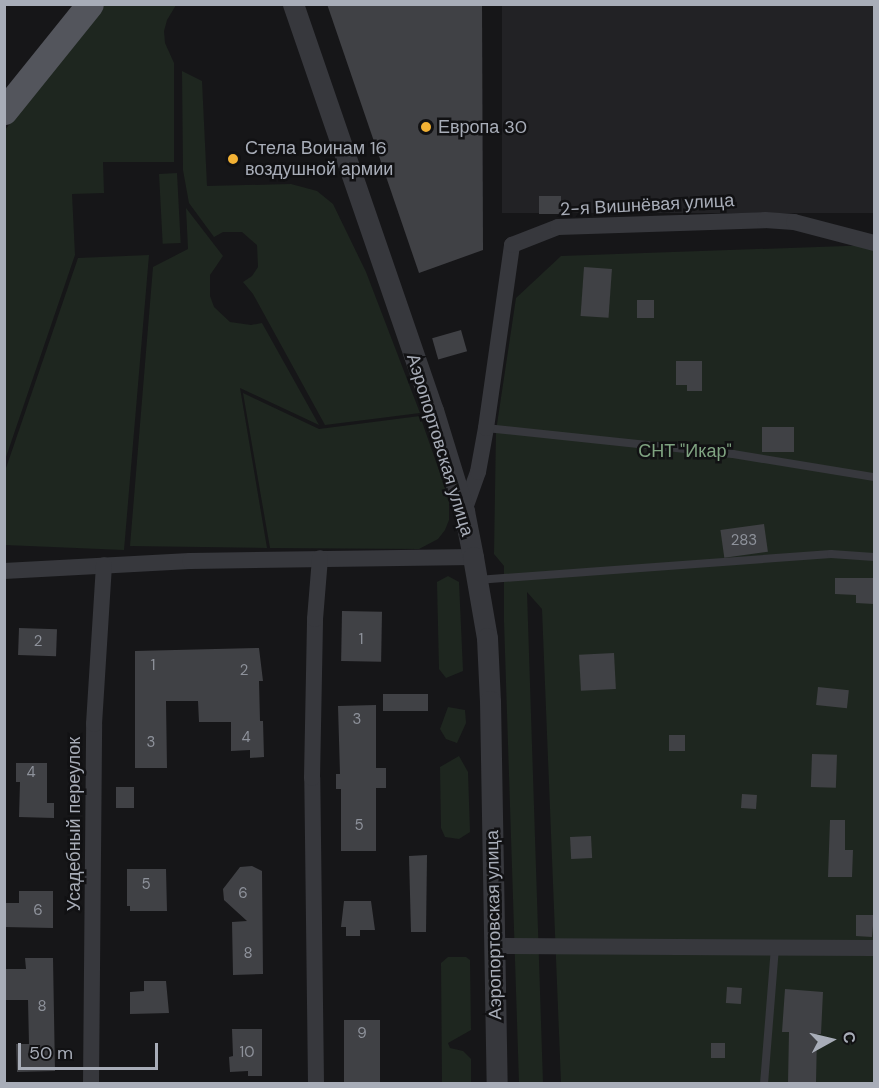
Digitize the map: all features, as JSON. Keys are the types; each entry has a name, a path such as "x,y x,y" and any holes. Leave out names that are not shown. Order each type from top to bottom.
{"main road":[{"path":"4,111 90,4"}],"street":[{"name":"Аэропортовская улица","path":"293,4 433,410 464,511 473,556 487,638 497,1083"},
{"name":"2-я Вишнёвая улица","path":"464,511 478,472 486,428 512,245 558,227 765,220 794,222 874,243"},
{"path":"4,571 104,565 320,558 473,556"},
{"path":"316,1083 312,778 315,619 320,558"},
{"name":"Усадебный переулок","path":"91,1083 94,724 104,565"},
{"path":"494,946 874,948"}],"lane":[{"path":"486,428 734,454 874,477"},
{"path":"477,580 831,554 874,557"},
{"path":"764,1083 775,948"}],"shaded area":[{"path":"502,5 874,5 874,213 502,213"}],"green space":[{"path":"101,5 176,5 167,20 164,31 165,43 174,63 174,162 103,162 104,193 72,194 75,255 5,460 5,130"},
{"path":"182,71 202,81 207,186 291,184 317,191 333,204 366,272 420,413 325,425 253,294 243,282 252,276 258,267 257,245 242,232 223,232 214,237 189,203 183,170"},
{"path":"177,173 181,243 163,244 159,174"},
{"path":"186,208 223,256 210,275 210,296 214,307 230,322 251,325 262,323 319,425 240,388 267,548 130,546 153,267 188,249"},
{"name":"СНТ \"Икар\"","path":"874,245 874,1083 561,1083 542,609 527,592 543,1083 519,1083 504,566 494,554 496,431 516,298 561,256"},
{"path":"149,255 124,550 5,545 5,471 78,258"},
{"path":"243,393 319,429 420,416 449,499 449,520 445,530 438,539 419,549 270,548"},
{"path":"448,576 459,582 463,671 446,678 439,669 437,582"},
{"path":"448,707 465,710 466,723 457,743 446,739 440,729"},
{"path":"459,756 468,772 470,832 459,839 445,837 441,828 440,767"},
{"path":"448,957 466,957 470,960 471,1030 448,1043 450,1048 463,1051 471,1059 471,1083 442,1083 441,963"}],"building":[{"name":"Европа 30","path":"327,4 482,4 483,250 419,273"},
{"path":"539,196 561,196 561,214 539,214"},
{"path":"584,267 612,269 609,318 581,316"},
{"path":"637,300 654,300 654,318 637,318"},
{"path":"461,330 467,351 438,359 432,338"},
{"path":"676,361 702,361 702,391 687,391 687,385 676,385"},
{"path":"762,427 794,427 794,452 762,452"},
{"path":"764,524 768,552 724,558 720,530"},
{"path":"835,578 874,578 874,604 856,603 856,595 835,594"},
{"path":"342,611 382,612 381,662 341,661"},
{"path":"19,628 57,629 56,656 18,655"},
{"path":"259,648 263,681 259,681 264,757 250,758 250,750 231,751 231,722 199,722 198,701 166,701 167,768 135,768 135,651"},
{"path":"614,653 616,689 581,691 579,655"},
{"path":"818,687 849,690 847,708 816,705"},
{"path":"383,694 428,694 428,711 383,711"},
{"path":"376,705 376,768 386,768 386,788 376,788 376,851 341,851 341,789 336,789 336,774 340,774 338,706"},
{"path":"669,735 685,735 685,751 669,751"},
{"path":"812,754 837,755 836,788 811,787"},
{"path":"16,763 47,763 47,803 54,803 54,818 19,817 20,782 16,782"},
{"path":"116,787 134,787 134,808 116,808"},
{"path":"742,794 757,795 756,809 741,808"},
{"path":"830,820 845,820 845,850 853,850 852,877 828,877"},
{"path":"591,836 592,858 571,859 570,837"},
{"path":"427,855 426,932 411,932 409,856"},
{"path":"252,866 262,871 263,974 233,975 232,922 247,921 224,900 223,889 240,867"},
{"path":"127,869 166,869 167,911 130,911 130,906 127,906"},
{"path":"19,891 53,891 53,928 4,927 4,903 19,903"},
{"path":"344,901 371,901 375,930 360,930 360,936 346,936 346,927 341,927"},
{"path":"856,915 874,915 872,937 856,936"},
{"path":"25,958 53,958 55,1071 17,1072 16,1044 29,1044 28,1000 4,1000 4,969 26,969"},
{"path":"144,981 166,981 169,1013 130,1014 130,992 144,991"},
{"path":"727,987 742,988 741,1004 726,1003"},
{"path":"785,989 823,992 821,1034 817,1034 816,1083 788,1083 789,1032 782,1032"},
{"path":"344,1020 380,1020 380,1083 344,1083"},
{"path":"232,1029 262,1029 262,1076 248,1076 248,1071 230,1072 229,1057 233,1056"},
{"path":"711,1043 725,1043 725,1058 711,1058"}],"place":[{"name":"Европа 30","path":"426,127"},
{"name":"Стела Воинам 16 воздушной армии","path":"233,159"}]}
